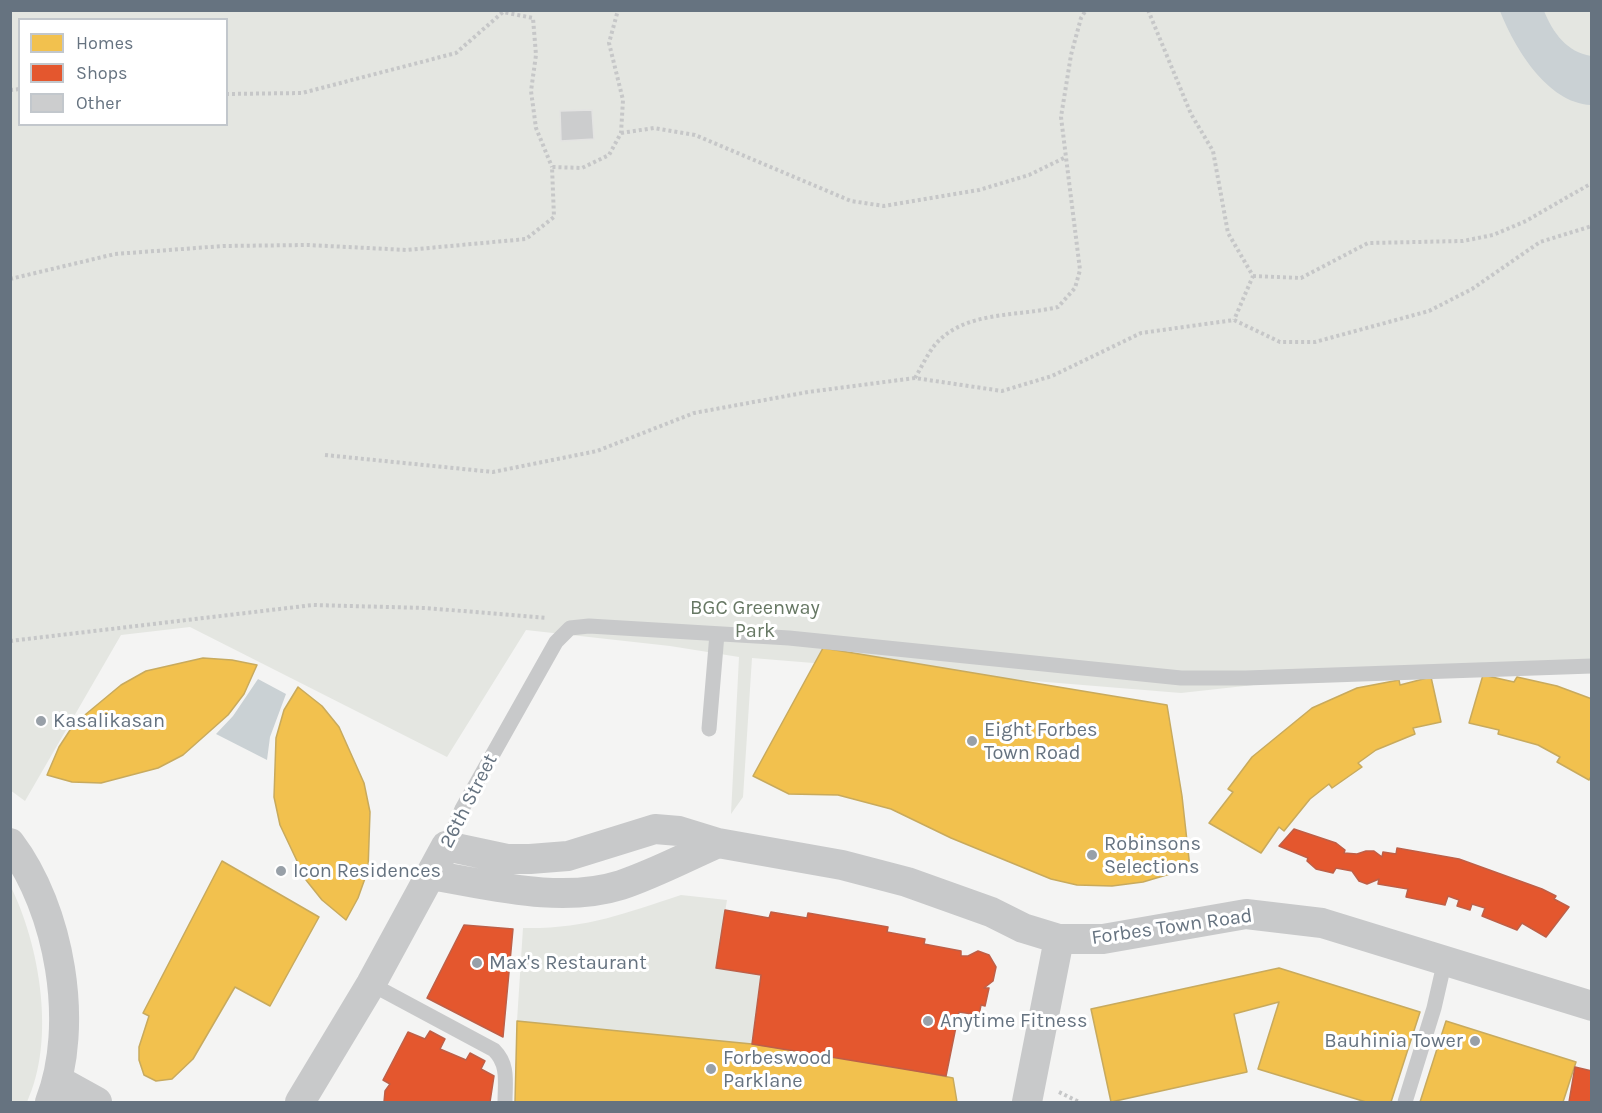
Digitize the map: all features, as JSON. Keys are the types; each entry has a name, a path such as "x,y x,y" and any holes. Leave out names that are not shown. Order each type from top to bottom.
{"street":[{"name":"Forbes Town Road","path":"446,846 507,859 530,860 568,856 655,829 679,831 718,843 842,865 907,882 991,912 1023,928 1059,939 1112,938 1246,914 1322,923 1592,1005"},
{"path":"10,843 37,889 52,930 59,964 63,1012 54,1092 97,1102"},
{"path":"431,875 524,890 563,893 589,891 620,885 718,843"},
{"name":"26th Street","path":"300,1102 371,984 446,846"},
{"path":"1027,1102 1059,939"}],"lane":[{"name":"26th Street","path":"446,846 462,809 556,642 570,628 589,626 717,634"},
{"path":"709,729 717,634 960,654 1181,678 1398,674 1592,666"},
{"path":"1405,1102 1428,1030 1445,960"},
{"path":"371,984 494,1050 502,1058 506,1069 505,1102"}],"path":[{"path":"552,167 582,168 609,155 621,133 623,100 609,43 618,10"},
{"path":"915,378 935,345 957,327 991,316 1058,307 1075,288 1080,270 1061,117 1071,55 1081,18 1086,10"},
{"path":"1148,10 1191,114 1213,151 1228,233 1253,276"},
{"path":"10,279 115,254 223,246 297,245 407,250 526,239 554,216 552,167 536,128 531,91 536,55 533,18 503,12 456,53 396,70 302,93 228,94"},
{"path":"621,133 654,128 695,135 850,201 884,206 979,190 1029,175 1066,156"},
{"path":"1253,276 1301,278 1368,243 1463,241 1493,235 1526,221 1592,183"},
{"path":"325,454 494,472 597,451 694,413 808,392 915,378 1002,391 1052,376 1141,333 1234,320 1280,342 1315,342 1429,311 1472,289 1540,242 1592,225"},
{"path":"1234,320 1253,276"}],"green space":[{"name":"BGC Greenway Park","path":"10,11 1591,11 1591,660 1326,677 1181,693 752,658 743,797 731,814 739,657 670,646 526,630 447,757 190,627 121,635 25,801 10,790"},
{"path":"10,885 21,909 29,936 41,993 41,1050 36,1077 27,1102 11,1102"},
{"path":"681,895 727,900 716,968 761,975 752,1044 517,1021 523,928 546,928 586,923"}],"shaded area":[{"path":"1500,11 1544,11 1556,34 1568,46 1591,56 1591,105 1575,102 1560,95 1534,71 1514,41"},
{"path":"258,679 286,694 270,737 267,760 216,734 233,716"}],"building: Homes":[{"name":"Eight Forbes Town Road","path":"823,648 1167,705 1182,796 1190,868 1143,882 1112,886 1077,885 1051,879 951,838 891,809 838,795 789,794 753,776"},
{"path":"203,658 257,665 244,694 228,715 183,755 158,768 101,783 72,782 47,775 59,747 74,724 121,685 146,671"},
{"path":"1483,675 1514,682 1517,677 1557,686 1592,699 1592,775 1589,780 1557,762 1560,757 1538,745 1498,734 1499,730 1469,723"},
{"path":"1431,677 1441,722 1413,728 1415,734 1376,750 1358,763 1362,767 1332,788 1329,784 1310,799 1284,831 1279,827 1261,853 1209,823 1233,792 1228,789 1252,757 1312,708 1357,688 1399,680 1400,685"},
{"path":"298,687 322,706 339,727 364,783 370,812 368,870 358,898 346,920 322,900 306,880 280,825 274,797 276,738 284,710"},
{"path":"222,861 319,917 270,1006 235,987 193,1059 172,1079 156,1081 144,1075 139,1060 139,1047 149,1016 143,1013"},
{"path":"1279,968 1420,1012 1391,1102 1366,1102 1258,1069 1279,1002 1234,1014 1247,1072 1111,1102 1091,1009"},
{"name":"Forbeswood Parklane","path":"517,1021 752,1044 866,1061 953,1078 957,1102 515,1102"},
{"name":"Bauhinia Tower","path":"1446,1021 1576,1062 1563,1102 1420,1102"}],"building: Shops":[{"path":"1294,829 1336,843 1345,850 1344,853 1357,854 1374,851 1382,857 1383,852 1396,854 1397,848 1459,859 1542,889 1556,896 1554,899 1569,907 1546,937 1522,923 1517,930 1482,916 1485,908 1472,904 1470,910 1457,906 1459,900 1448,896 1445,905 1406,897 1408,889 1378,884 1379,879 1367,884 1359,881 1352,871 1336,868 1333,873 1316,869 1307,861 1308,858 1279,846"},
{"path":"725,910 769,918 771,912 807,918 808,913 888,927 887,932 925,939 924,944 961,951 961,956 968,956 978,951 989,955 996,967 993,981 984,988 989,988 985,1006 981,1005 979,1015 959,1012 946,1076 752,1044 761,975 716,968"},
{"name":"Max's Restaurant","path":"464,925 513,929 503,1037 427,998"},
{"path":"430,1031 445,1039 440,1049 466,1060 470,1053 485,1061 481,1069 494,1076 490,1102 384,1102 385,1091 390,1084 383,1080 408,1032 425,1039"},
{"path":"1575,1067 1592,1071 1592,1102 1569,1102"}],"building: Other":[{"path":"592,110 594,139 561,141 560,111"}],"place":[{"name":"Kasalikasan","path":"41,721"},
{"name":"Eight Forbes Town Road","path":"972,741"},
{"name":"Robinsons Selections","path":"1092,855"},
{"name":"Icon Residences","path":"281,871"},
{"name":"Max's Restaurant","path":"477,963"},
{"name":"Anytime Fitness","path":"928,1021"},
{"name":"Bauhinia Tower","path":"1475,1041"},
{"name":"Forbeswood Parklane","path":"711,1069"}]}
